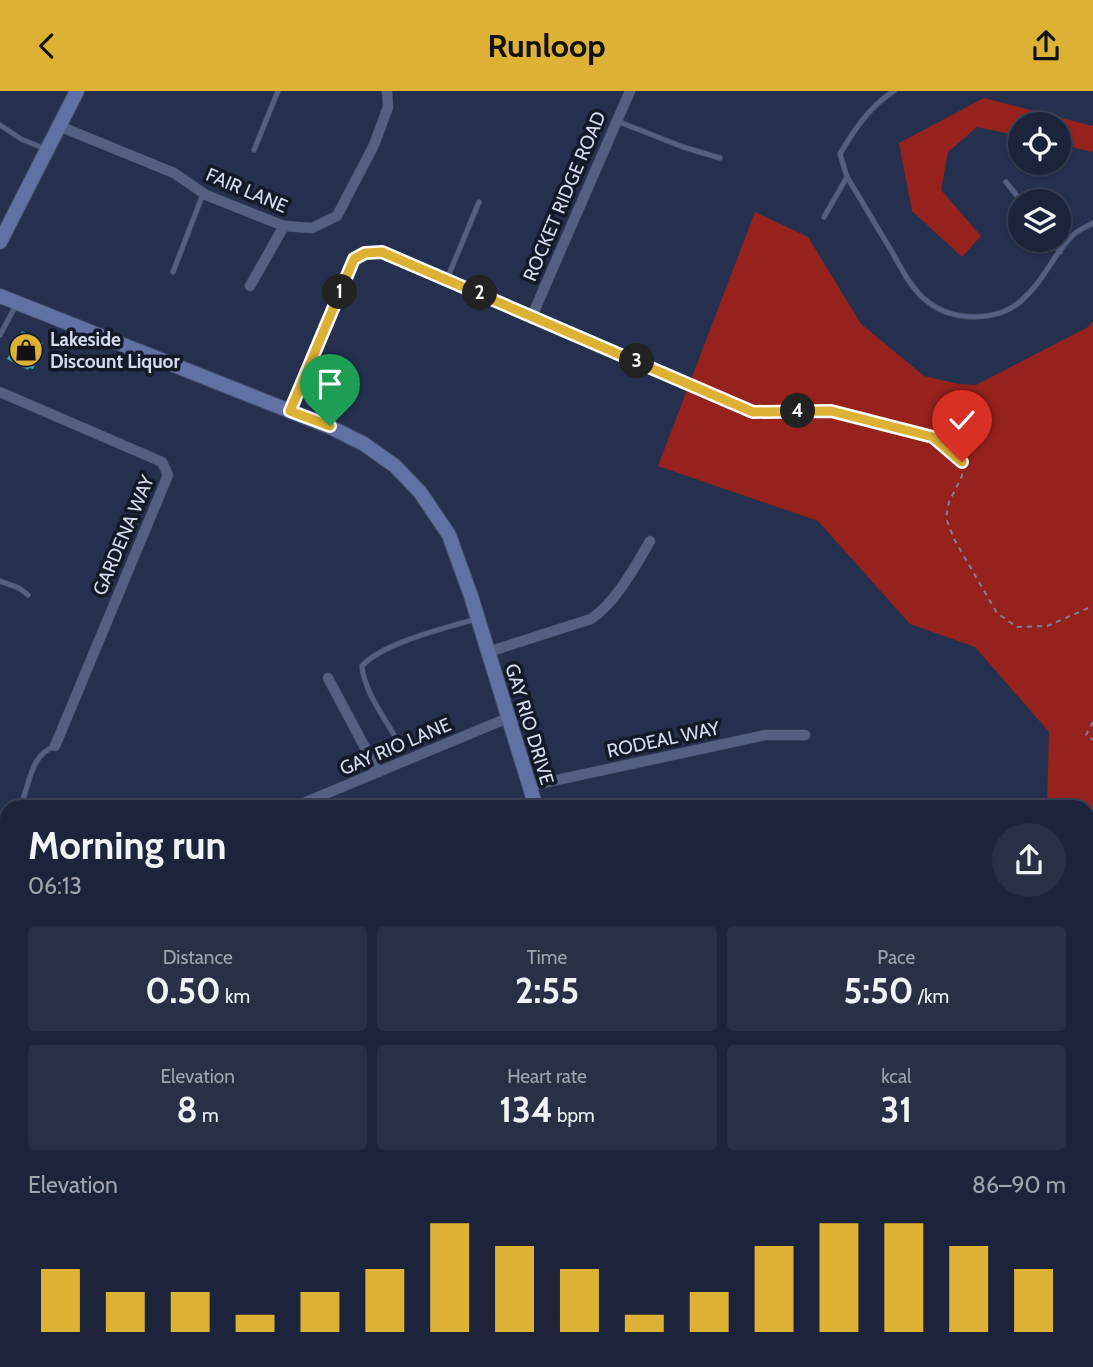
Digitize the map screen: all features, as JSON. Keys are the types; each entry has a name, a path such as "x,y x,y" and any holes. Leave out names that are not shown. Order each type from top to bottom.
{"street":[{"path":"0,242 77,91"},
{"name":"FAIR LANE","path":"59,126 174,173 203,193 284,226 312,228 337,216 374,145 388,107 387,91"},
{"name":"ROCKET RIDGE ROAD","path":"532,316 630,91"},
{"path":"250,286 284,226"},
{"path":"290,411 354,259 365,253 382,252 682,380"},
{"name":"GAY RIO DRIVE","path":"0,296 330,426 364,444 395,466 420,492 440,520 456,551 510,717 534,800"},
{"name":"GARDENA WAY","path":"0,392 162,462 168,475 55,746"},
{"name":"GAY RIO DRIVE","path":"488,652 591,619 600,613 630,576 650,541"},
{"path":"328,678 378,772"},
{"name":"GAY RIO LANE","path":"311,800 510,717"},
{"name":"RODEAL WAY","path":"529,786 766,735 805,735"}],"lane":[{"path":"254,150 278,91"},
{"path":"894,91 867,114 840,154 847,177 908,280 927,302 940,309 970,317 984,317 1006,311 1037,286 1060,252"},
{"path":"616,120 674,143 720,157"},
{"path":"0,125 21,139 47,150"},
{"path":"824,217 847,177"},
{"path":"1006,182 1012,189"},
{"path":"173,272 203,193"},
{"path":"447,280 479,202"},
{"path":"1071,237 1093,223"},
{"path":"0,335 17,303"},
{"path":"0,581 19,588 28,595"},
{"path":"394,735 376,704 362,666 368,659 408,640 477,619"},
{"path":"23,799 38,757 43,751 55,746"}],"path":[{"path":"682,380 753,412 831,411 933,437 962,462 962,476 949,502 946,518 954,539 997,613 1017,627 1047,626 1093,606"},
{"path":"1093,722 1086,735 1093,740"}],"shaded area":[{"path":"984,98 1038,112 1008,112 1008,133 977,127 948,152 941,190 981,236 962,257 912,211 899,143"},
{"path":"1071,120 1093,126 1093,152 1071,147"},
{"path":"755,212 808,237 861,324 924,376 976,385 1088,327 1093,321 1093,800 1047,800 1049,732 975,647 910,624 818,521 658,466"}],"building":[{"name":"Lakeside Discount Liquor","path":"22,331 43,343 33,369 28,370 7,359"}],"place":[{"name":"Lakeside Discount Liquor","path":"26,350"}],"route":[{"path":"330,426 290,411 354,259 365,253 382,252 753,412 831,411 933,437 962,462"}]}
